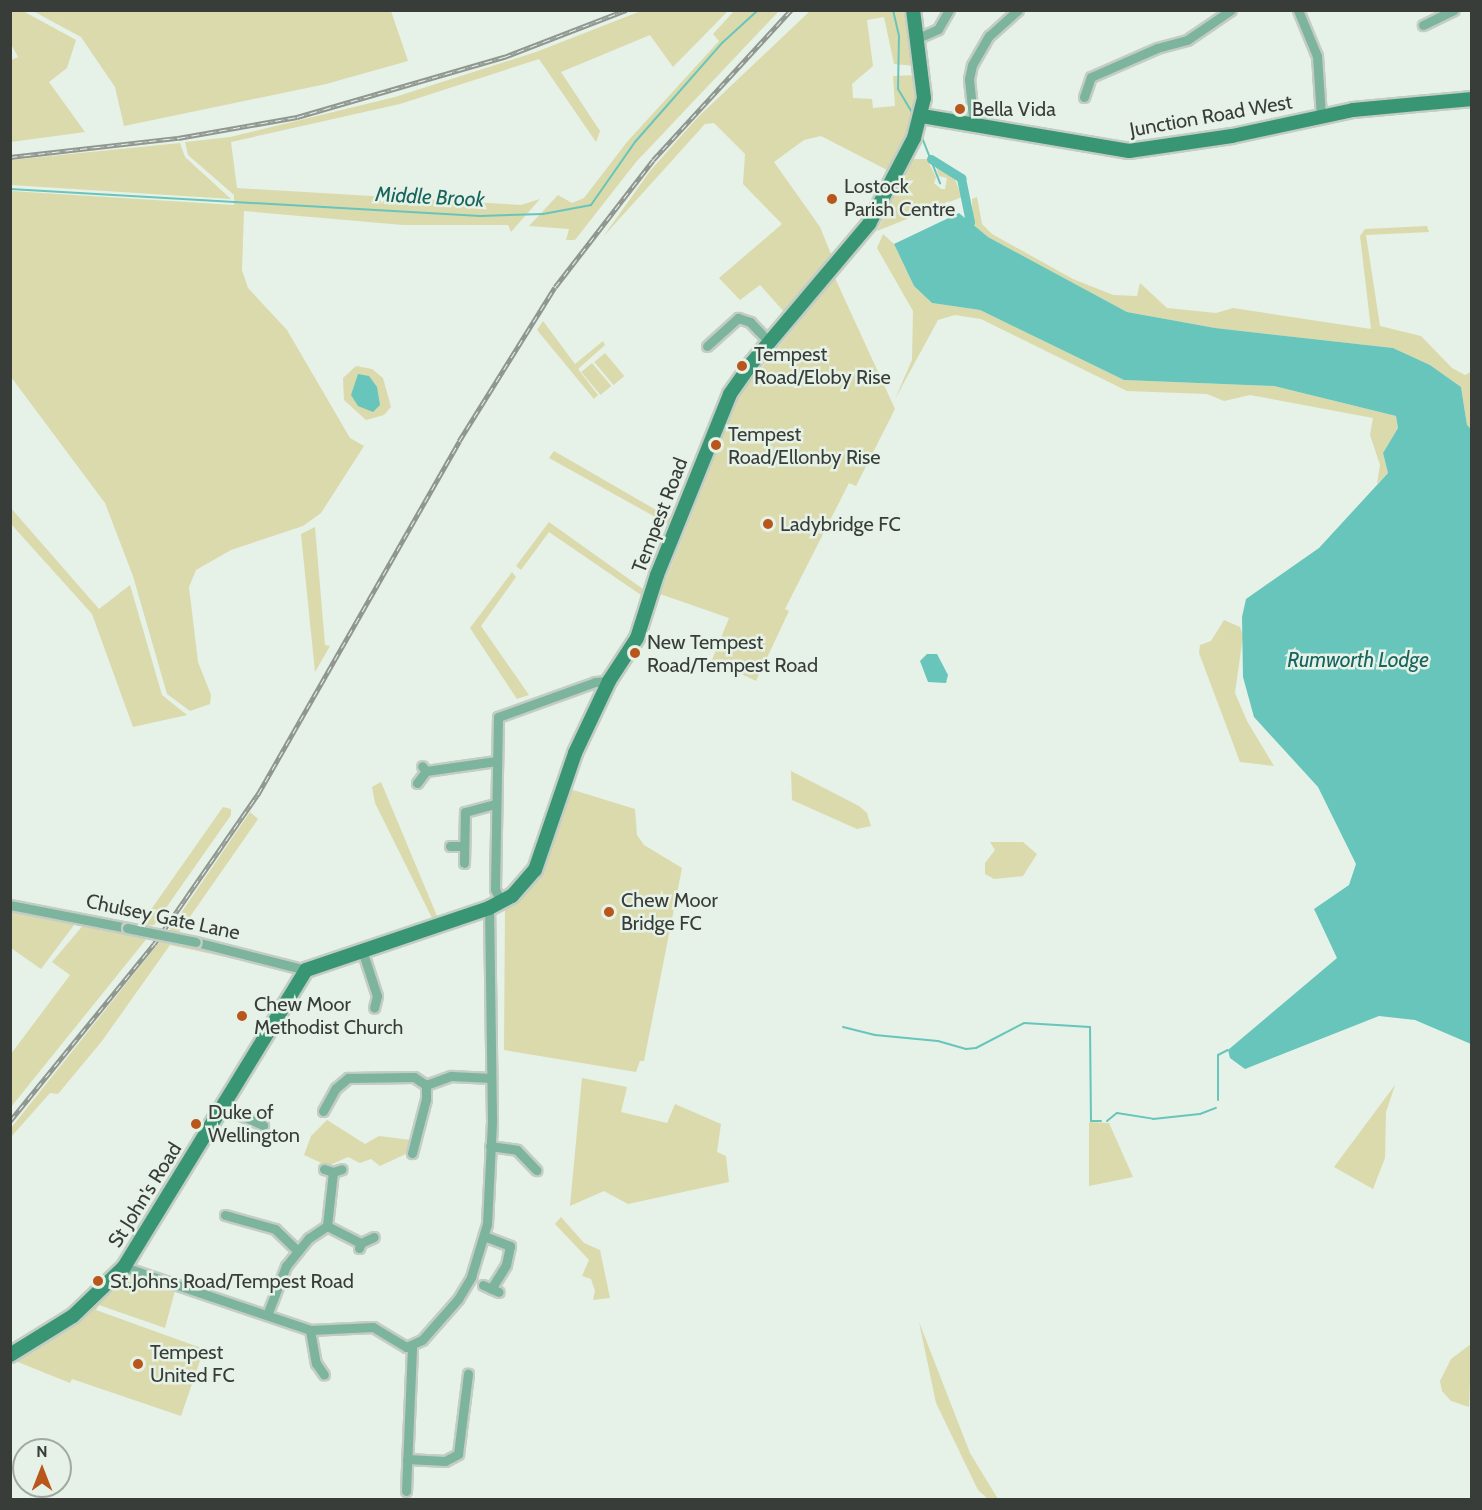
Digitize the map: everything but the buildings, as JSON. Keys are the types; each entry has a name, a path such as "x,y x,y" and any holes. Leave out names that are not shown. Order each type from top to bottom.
{"street":[{"path":"913,10 924,84 922,116"},
{"path":"918,38 938,29 949,10"},
{"path":"974,126 969,79 972,65 989,36 1018,10"},
{"path":"1084,97 1091,77 1099,72 1186,40 1231,10"},
{"path":"1298,10 1317,56 1321,116"},
{"path":"1423,25 1454,10"},
{"name":"Junction Road West","path":"922,116 1129,151 1232,136 1321,116 1385,105 1472,99"},
{"name":"Tempest Road","path":"495,905 517,891 540,862 571,761 609,681 637,638 657,575 723,410 739,380 869,224 922,116"},
{"path":"707,346 738,318 750,322 769,342"},
{"path":"406,1491 412,1347 462,1294 484,1236 492,1078 498,717 595,682 609,681"},
{"path":"417,783 424,768 496,761"},
{"path":"464,864 465,812 495,804"},
{"path":"450,846 464,846"},
{"name":"Chulsey Gate Lane","path":"10,905 196,942 306,970"},
{"path":"306,970 495,905"},
{"path":"362,950 381,998 374,1008"},
{"name":"St John's Road","path":"10,1355 73,1316 124,1267 306,970"},
{"path":"323,1111 336,1088 348,1078 408,1075 426,1085 450,1076 492,1078"},
{"path":"412,1153 426,1085"},
{"path":"222,1107 263,1125"},
{"path":"490,1146 518,1150 530,1155 536,1170"},
{"path":"267,1315 282,1273 297,1251 327,1226 333,1170"},
{"path":"225,1215 236,1214 275,1229 297,1251"},
{"path":"327,1226 360,1245 374,1237"},
{"path":"484,1236 510,1246 506,1265 491,1289"},
{"path":"124,1267 310,1330 373,1327 400,1345 412,1347"},
{"path":"310,1330 316,1363 324,1375"},
{"path":"407,1459 445,1461 458,1454 468,1374"}],"green space":[{"path":"11,10 23,11 76,40 67,68 49,82 85,132 11,142 11,60 18,57 11,44"},
{"path":"735,10 779,11 636,162 575,240 566,240 569,229 529,226 558,195 572,203 584,198 627,142 719,41 713,34"},
{"path":"33,11 391,11 408,61 326,84 124,126 115,87 81,37"},
{"path":"641,11 728,11 673,67 650,35 561,72 600,131 596,142 539,59 400,104 231,142 237,188 521,205 540,199 511,232 508,225 403,225 244,211 242,270 248,288 287,330 350,438 364,446 321,513 303,526 231,550 196,570 189,587 198,662 211,695 210,704 190,711 167,694 133,576 105,503 11,377 11,191 234,205 234,195 188,155 185,142 230,137 395,97 536,52"},
{"path":"810,11 906,11 916,66 894,64 884,17 867,20 873,66 852,84 853,98 872,99 873,108 895,106 893,76 917,75 918,97 910,129 889,171 821,136 804,140 774,162 820,227 833,259 786,314 760,285 740,300 719,278 782,224 743,184 745,154 714,123 705,124 603,237 650,171 698,117"},
{"path":"180,143 185,157 231,199 11,185 11,160"},
{"path":"912,159 927,159 936,177 934,183 941,189 945,189 947,178 939,176 935,164 952,172 962,197 877,231"},
{"path":"977,197 982,224 992,234 1073,279 1113,295 1137,296 1140,283 1167,308 1216,313 1233,308 1371,329 1360,236 1365,229 1427,226 1429,232 1366,235 1380,326 1421,336 1452,368 1465,375 1471,372 1471,430 1467,425 1461,387 1430,365 1393,348 1214,328 1127,312 988,237 973,225 972,199"},
{"path":"883,234 894,244 914,286 932,303 980,310 1124,380 1274,386 1396,416 1398,428 1383,453 1388,473 1377,484 1380,465 1370,435 1373,418 1250,395 1224,401 1207,394 1127,391 981,319 955,315 938,320 895,399 912,360 913,311 877,248"},
{"path":"835,278 895,409 856,486 849,483 785,609 789,611 756,681 712,660 729,618 660,594 740,394"},
{"path":"543,321 575,364 603,341 605,345 578,369 598,395 594,399 537,330"},
{"path":"605,353 624,376 614,385 594,362"},
{"path":"592,363 611,386 601,395 581,372"},
{"path":"356,366 372,369 383,378 391,407 384,415 366,420 344,400 343,378"},
{"path":"554,451 670,518 668,524 549,458"},
{"path":"10,507 99,609 130,585 162,695 187,715 133,727 92,614 11,524"},
{"path":"549,522 643,589 641,595 549,532 521,570 516,566"},
{"path":"315,527 325,645 330,646 315,672 301,534"},
{"path":"512,572 516,577 481,626 529,695 517,699 470,628"},
{"path":"1224,620 1240,627 1243,636 1235,693 1247,721 1274,766 1240,762 1199,653 1200,645 1211,641"},
{"path":"791,771 859,806 867,813 871,826 857,829 792,800"},
{"path":"381,782 437,916 432,918 375,803 372,787"},
{"path":"570,789 635,809 637,835 644,845 682,868 644,1061 640,1061 636,1072 504,1050 505,908 522,898 536,881"},
{"path":"223,807 231,809 231,815 154,925 145,926 143,921"},
{"path":"250,812 258,819 178,934 168,932"},
{"path":"990,842 1023,842 1037,854 1023,876 994,879 985,874 985,863 995,850"},
{"path":"10,908 77,921 41,969 11,948"},
{"path":"85,923 148,937 11,1107 11,1054 70,975 52,962"},
{"path":"161,940 254,959 253,963 170,945 102,1041 58,1094 50,1093 11,1137 11,1128"},
{"path":"582,1078 627,1087 621,1112 667,1123 675,1104 721,1124 717,1152 726,1156 729,1182 628,1204 604,1191 570,1206"},
{"path":"1395,1085 1386,1112 1385,1158 1373,1189 1334,1167"},
{"path":"327,1120 365,1144 379,1136 411,1140 408,1153 380,1166 371,1159 360,1163 348,1157 328,1166 304,1155 311,1136"},
{"path":"1089,1122 1109,1123 1133,1177 1089,1186"},
{"path":"561,1217 584,1243 600,1250 610,1298 593,1300 595,1291 591,1279 582,1276 589,1260 555,1224"},
{"name":"Tempest United FC","path":"131,1276 175,1291 165,1328 99,1305 96,1310 204,1349 181,1416 72,1379 70,1383 13,1360 79,1320"},
{"path":"919,1322 970,1453 998,1499 988,1499 978,1490 936,1403"},
{"path":"1471,1344 1469,1407 1451,1401 1442,1391 1440,1381 1451,1359"}],"water":[{"name":"Rumworth Lodge","path":"959,213 988,237 1127,312 1215,328 1393,348 1430,365 1461,387 1467,425 1472,430 1471,1044 1415,1020 1379,1016 1245,1069 1230,1058 1228,1050 1337,958 1314,909 1349,885 1356,864 1318,787 1254,717 1243,677 1242,617 1246,599 1319,548 1388,473 1383,453 1398,428 1396,416 1274,386 1124,380 980,310 932,303 914,286 894,244"},
{"path":"358,374 369,376 377,387 380,405 373,412 358,406 351,395"},
{"path":"927,654 937,654 948,675 946,683 928,682 920,661"}],"waterway":[{"name":"Middle Brook","path":"10,189 480,216 543,214 591,205 635,142 722,43 758,10"},
{"path":"893,10 899,36 898,89 914,116"},
{"path":"921,135 940,183"},
{"path":"931,159 961,178 970,222"},
{"path":"843,1027 875,1035 938,1041 966,1049 976,1048 1024,1023 1090,1027 1091,1121 1101,1121"},
{"path":"1218,1100 1218,1055 1228,1050"},
{"path":"1107,1121 1117,1113 1153,1119 1200,1114 1216,1108"}],"railway":[{"path":"10,157 178,138 297,117 504,57 626,10"},
{"path":"10,1121 154,944 258,794 459,441 555,287 653,160 791,10"}],"place":[{"name":"Bella Vida","path":"960,109"},
{"name":"Lostock Parish Centre","path":"832,199"},
{"name":"Tempest Road/Eloby Rise","path":"742,366"},
{"name":"Tempest Road/Ellonby Rise","path":"716,445"},
{"name":"Ladybridge FC","path":"768,524"},
{"name":"New Tempest Road/Tempest Road","path":"635,653"},
{"name":"Chew Moor Bridge FC","path":"609,912"},
{"name":"Chew Moor Methodist Church","path":"242,1016"},
{"name":"Duke of Wellington","path":"196,1124"},
{"name":"St.Johns Road/Tempest Road","path":"98,1281"},
{"name":"Tempest United FC","path":"138,1364"}]}
